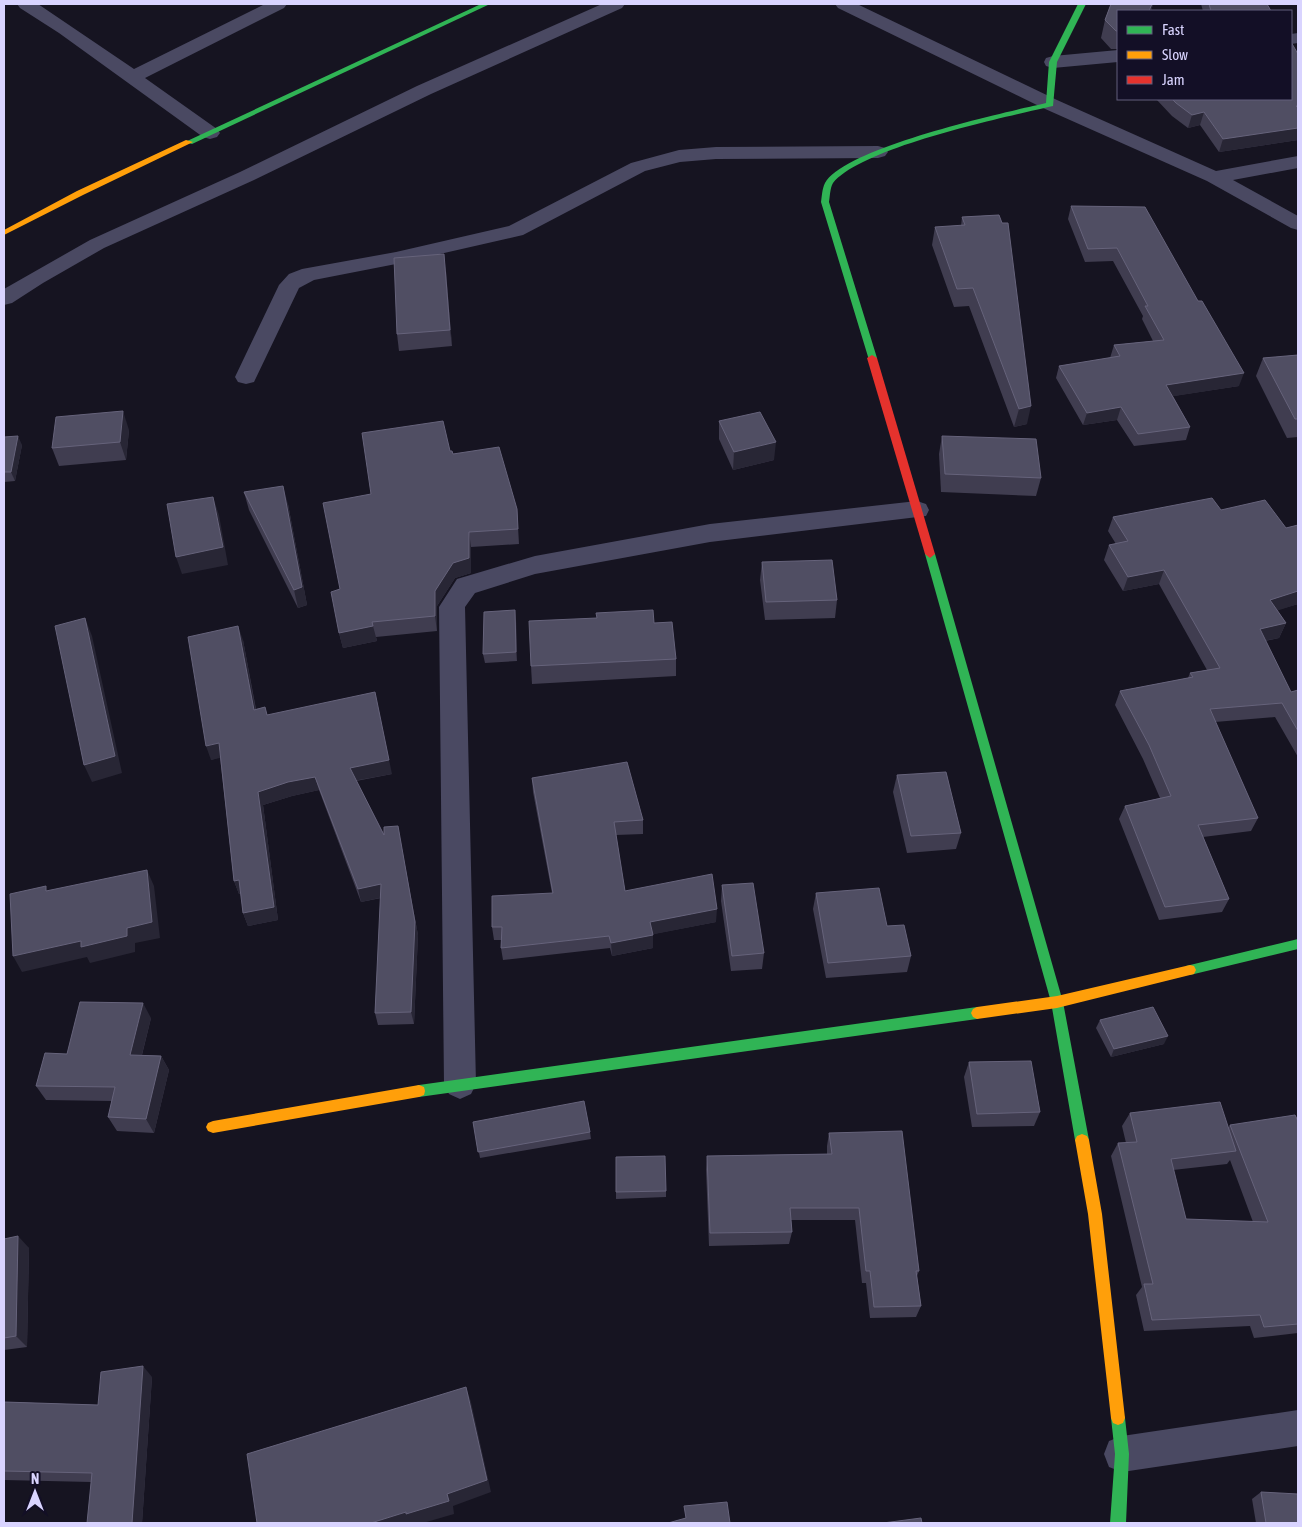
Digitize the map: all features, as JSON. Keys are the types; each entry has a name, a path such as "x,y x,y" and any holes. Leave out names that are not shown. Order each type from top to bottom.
{"street":[{"path":"26,4 65,29 210,133"},
{"path":"131,78 257,9 278,4"},
{"path":"4,233 80,193 486,4"},
{"path":"4,298 35,278 97,244 248,176 424,90 616,4"},
{"path":"844,4 1050,104 1214,176 1298,224"},
{"path":"1050,104 1053,62 1082,4"},
{"path":"1053,62 1117,56"},
{"path":"1050,104 878,152 844,170 829,184 825,202 917,510 1057,1002 1095,1214 1122,1454 1118,1523"},
{"path":"246,377 290,285 297,279 310,274 396,258 516,232 638,167 679,156 716,153 878,152"},
{"path":"1214,176 1298,162"},
{"path":"460,1084 452,607 458,596 466,586 535,565 710,533 917,510"},
{"path":"213,1127 460,1084 1057,1002 1298,944"},
{"path":"1122,1454 1298,1428"}],"building":[{"path":"1111,4 1152,4 1149,10 1117,10 1117,31 1105,20"},
{"path":"1209,4 1267,4 1270,10 1211,10"},
{"path":"1292,44 1298,54 1298,106 1296,106 1298,108 1298,128 1223,139 1204,112 1192,115 1173,100 1292,100"},
{"path":"1071,206 1145,207 1198,301 1202,301 1244,373 1166,385 1190,427 1138,434 1121,407 1087,413 1059,366 1120,356 1114,345 1164,340 1117,248 1088,249"},
{"path":"999,215 1002,223 1008,223 1031,406 1019,409 973,288 957,289 935,227 965,225 962,217"},
{"path":"444,254 450,330 397,334 394,258"},
{"path":"1298,355 1298,419 1295,419 1263,358"},
{"path":"123,411 120,442 52,448 56,417"},
{"path":"760,412 776,442 734,452 719,421"},
{"path":"443,421 450,451 453,454 499,447 517,509 518,529 469,532 469,558 453,563 435,591 435,616 372,622 373,626 339,633 331,592 340,589 323,503 371,494 362,433"},
{"path":"18,436 11,472 4,472 4,437"},
{"path":"942,436 1036,439 1041,478 945,474"},
{"path":"283,486 302,587 294,590 244,492"},
{"path":"213,497 223,547 176,557 167,504"},
{"path":"1212,498 1221,510 1265,500 1286,528 1298,525 1298,591 1270,600 1286,623 1260,629 1291,692 1298,690 1298,731 1282,703 1210,709 1258,818 1198,825 1229,899 1165,907 1125,806 1171,796 1149,745 1120,691 1193,677 1190,673 1220,668 1164,570 1128,577 1109,545 1128,541 1113,517"},
{"path":"832,560 837,600 766,602 762,562"},
{"path":"515,610 516,652 483,654 484,612"},
{"path":"653,610 654,623 672,622 676,659 531,666 529,621 597,618 596,613"},
{"path":"85,618 115,756 84,765 55,626"},
{"path":"238,626 254,710 265,707 267,715 375,692 389,760 350,768 384,835 384,827 398,826 415,922 411,1012 375,1013 381,884 358,889 315,777 288,782 258,792 274,907 243,913 239,880 234,881 219,743 206,746 188,637"},
{"path":"627,762 643,820 614,822 625,891 712,874 717,909 650,922 653,935 611,943 609,936 501,948 502,927 492,927 492,896 553,893 532,778"},
{"path":"946,772 961,833 911,836 897,775"},
{"path":"147,870 152,922 127,928 127,936 81,947 81,941 13,956 10,894 46,886 46,891"},
{"path":"753,883 764,953 732,956 722,885"},
{"path":"879,888 887,926 904,925 911,956 828,963 816,893"},
{"path":"80,1002 143,1003 130,1055 161,1056 146,1119 108,1117 115,1087 36,1086 45,1053 67,1054"},
{"path":"1153,1007 1168,1036 1114,1049 1100,1020"},
{"path":"1031,1061 1040,1112 977,1114 969,1062"},
{"path":"584,1101 590,1132 478,1152 473,1122"},
{"path":"1220,1102 1236,1151 1171,1159 1186,1219 1268,1222 1230,1125 1295,1115 1298,1121 1298,1324 1264,1327 1260,1315 1152,1320 1144,1284 1153,1284 1118,1143 1137,1142 1130,1113"},
{"path":"902,1131 919,1271 916,1271 921,1306 874,1307 870,1271 866,1271 859,1208 790,1208 792,1232 710,1233 707,1156 832,1154 829,1133"},
{"path":"665,1156 666,1191 616,1192 616,1157"},
{"path":"18,1236 16,1336 4,1338 4,1239"},
{"path":"143,1366 132,1523 87,1523 92,1473 4,1471 4,1402 98,1405 101,1372"},
{"path":"466,1387 487,1480 447,1494 449,1501 371,1523 257,1523 247,1454"},
{"path":"1261,1492 1298,1494 1298,1523 1266,1523"},
{"path":"727,1502 730,1523 668,1523 686,1518 684,1506"},
{"path":"921,1518 922,1523 883,1523"}],"traffic: fast":[{"path":"189,142 486,4"},
{"path":"872,358 825,202 829,183 843,170 897,146 967,125 1050,104 1053,62 1082,4"},
{"path":"930,554 1057,1002 1082,1140"},
{"path":"1190,970 1298,944"},
{"path":"419,1091 977,1013"},
{"path":"1118,1418 1122,1454 1118,1523"}],"traffic: slow":[{"path":"4,233 80,193 189,142"},
{"path":"977,1013 1057,1002 1190,970"},
{"path":"213,1127 419,1091"},
{"path":"1082,1140 1095,1214 1118,1418"}],"traffic: jam":[{"path":"872,358 930,554"}]}
